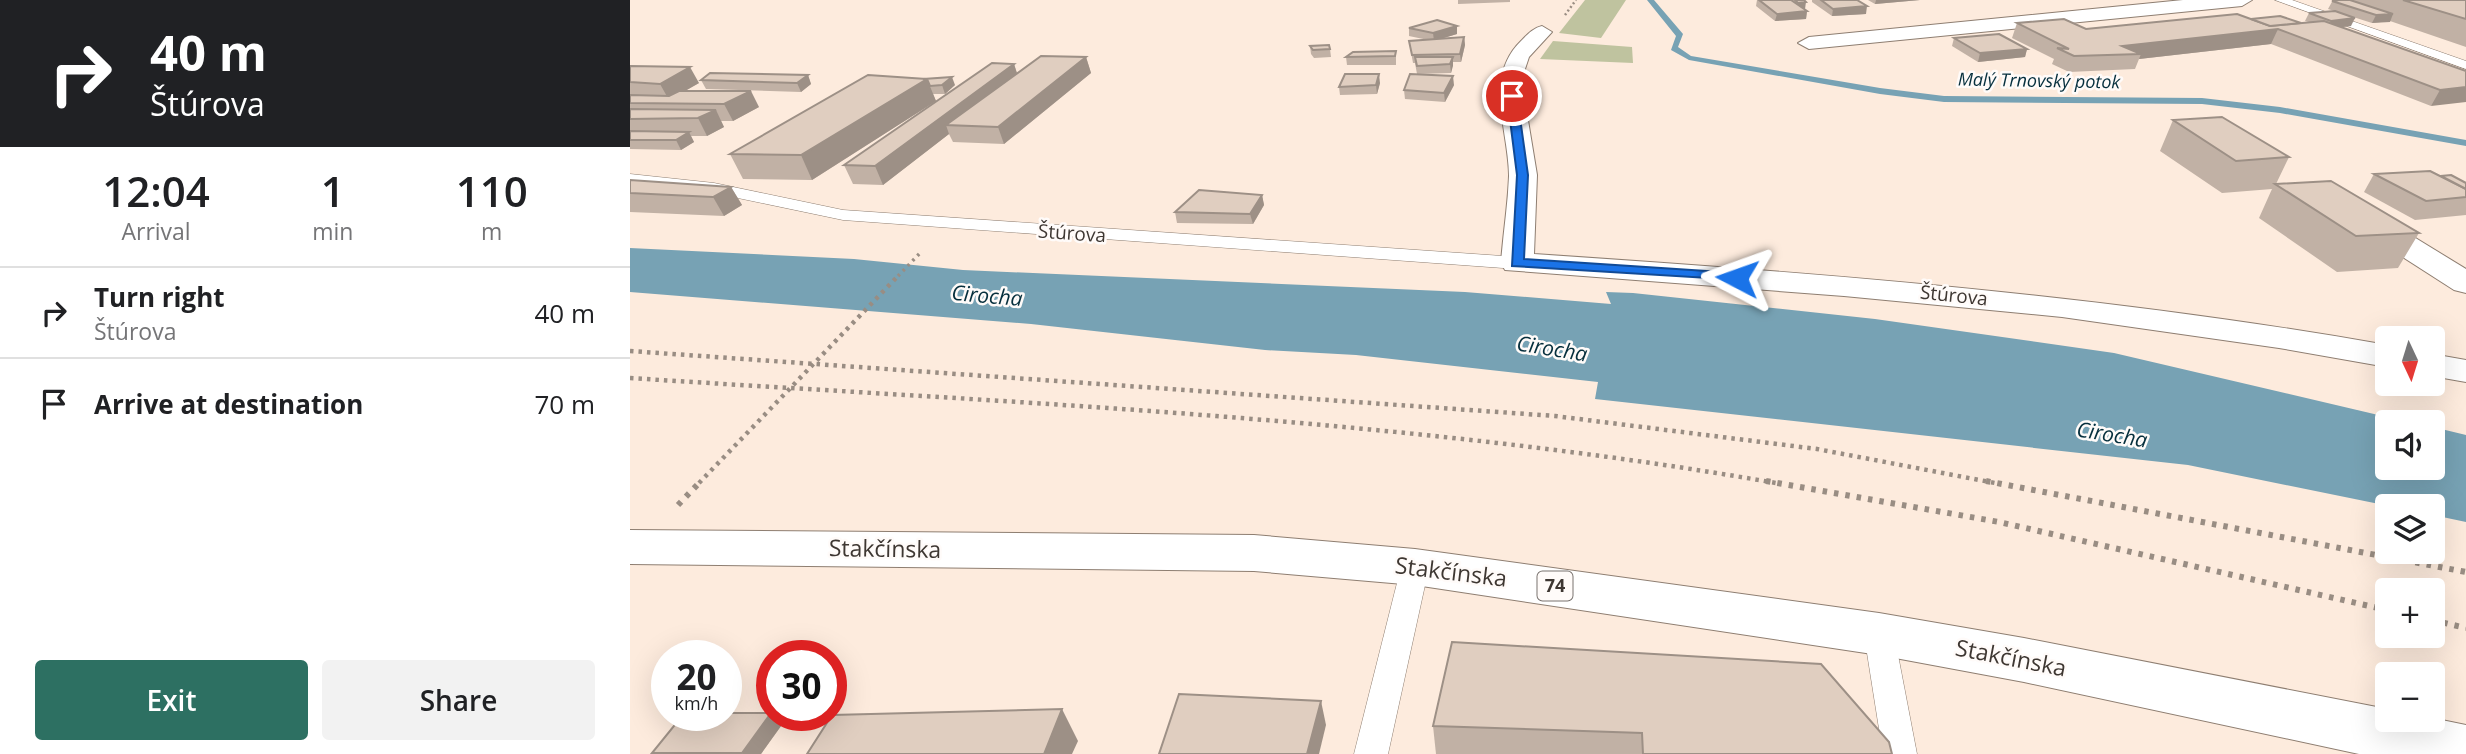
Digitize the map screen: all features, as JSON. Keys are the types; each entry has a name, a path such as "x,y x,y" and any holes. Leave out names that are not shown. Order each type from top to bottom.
{"street":[{"path":"1809,43 2242,0"},
{"path":"1986,6 2018,22"},
{"path":"1517,263 1522,175 1512,96 1513,72 1519,55 1542,32"},
{"path":"2344,206 2466,284"},
{"name":"Štúrova","path":"1517,263 1874,287 2120,312 2375,354"},
{"path":"2445,367 2466,371"},
{"name":"Stakčínska","path":"630,547 1254,554 1415,567 1879,634 2024,660 2466,751"}],"lane":[{"path":"2281,0 2466,65"},
{"name":"Štúrova","path":"630,179 714,188 807,209 879,218 1517,263"},
{"path":"1371,754 1415,567"},
{"path":"1879,634 1900,754"}],"path":[{"path":"692,491 910,262"},
{"path":"630,351 1555,416 1803,447 2466,572"},
{"path":"630,378 1247,418 1640,459 1999,522 2375,607"},
{"path":"2445,623 2466,628"}],"green space":[{"path":"1585,0 1626,0 1601,38 1559,33"},
{"path":"1553,41 1632,47 1633,63 1540,59"}],"water":[{"name":"Cirocha","path":"630,248 854,259 963,270 1465,292 1611,304 1606,292 1633,293 1875,319 2114,353 2375,414 2375,480 2445,480 2445,430 2466,435 2466,522 2445,518 2445,494 2375,494 2375,503 2188,465 1595,399 1598,382 1356,355 1265,350 1031,324 630,292"}],"building":[{"path":"1759,0 1791,0 1807,11 1777,14"},
{"path":"1821,0 1857,0 1867,6 1833,9"},
{"path":"2350,0 2393,14 2376,15 2332,1"},
{"path":"2403,0 2466,0 2466,19"},
{"path":"2335,11 2355,18 2331,21 2309,13"},
{"path":"2237,14 2270,26 2324,21 2466,71 2466,87 2440,90 2278,29 2122,46 2141,54 2074,56 2057,48 2069,49 2017,23 2064,19 2086,29"},
{"path":"2280,16 2301,23 2270,26 2251,19"},
{"path":"1437,20 1457,26 1433,33 1409,28"},
{"path":"1999,34 2027,49 1980,53 1954,38"},
{"path":"1464,37 1460,54 1412,55 1409,41"},
{"path":"1329,45 1330,49 1313,50 1310,46"},
{"path":"1396,51 1395,56 1346,57 1353,52"},
{"path":"1041,56 1086,57 998,127 946,125"},
{"path":"1415,57 1453,57 1450,64 1417,66"},
{"path":"992,63 1014,64 875,166 844,165"},
{"path":"630,66 690,67 660,84 630,82"},
{"path":"710,73 808,75 797,83 701,80"},
{"path":"1345,74 1379,74 1376,85 1339,87"},
{"path":"1410,74 1453,76 1444,93 1404,90"},
{"path":"868,75 927,79 801,155 730,154"},
{"path":"952,77 942,85 930,86 927,79 923,79"},
{"path":"679,91 751,91 724,104 630,103 630,95 669,96"},
{"path":"630,109 716,110 698,118 630,119"},
{"path":"2222,117 2289,157 2236,161 2173,120"},
{"path":"630,131 689,132 676,140 630,140"},
{"path":"2430,171 2466,189 2466,197 2426,201 2374,174"},
{"path":"2451,175 2466,183 2466,189 2441,176"},
{"path":"630,180 731,187 713,197 630,193"},
{"path":"2331,181 2419,233 2356,236 2275,184"},
{"path":"1199,190 1262,195 1250,214 1175,212"},
{"path":"1452,642 1821,664 1889,742 1892,754 1643,754 1642,733 1433,726"},
{"path":"1179,694 1321,701 1307,754 1159,754"},
{"path":"1062,709 1044,754 807,754 822,731 847,731 847,715"},
{"path":"742,713 756,713 758,731 742,753 652,753 670,731 742,731"}],"waterway":[{"name":"Malý Trnovský potok","path":"1650,0 1680,36 1674,48 1689,58 1880,91 1944,99 2202,101 2280,110 2466,143"}],"route":[{"path":"1512,96 1522,175 1517,263 1737,278"}]}
